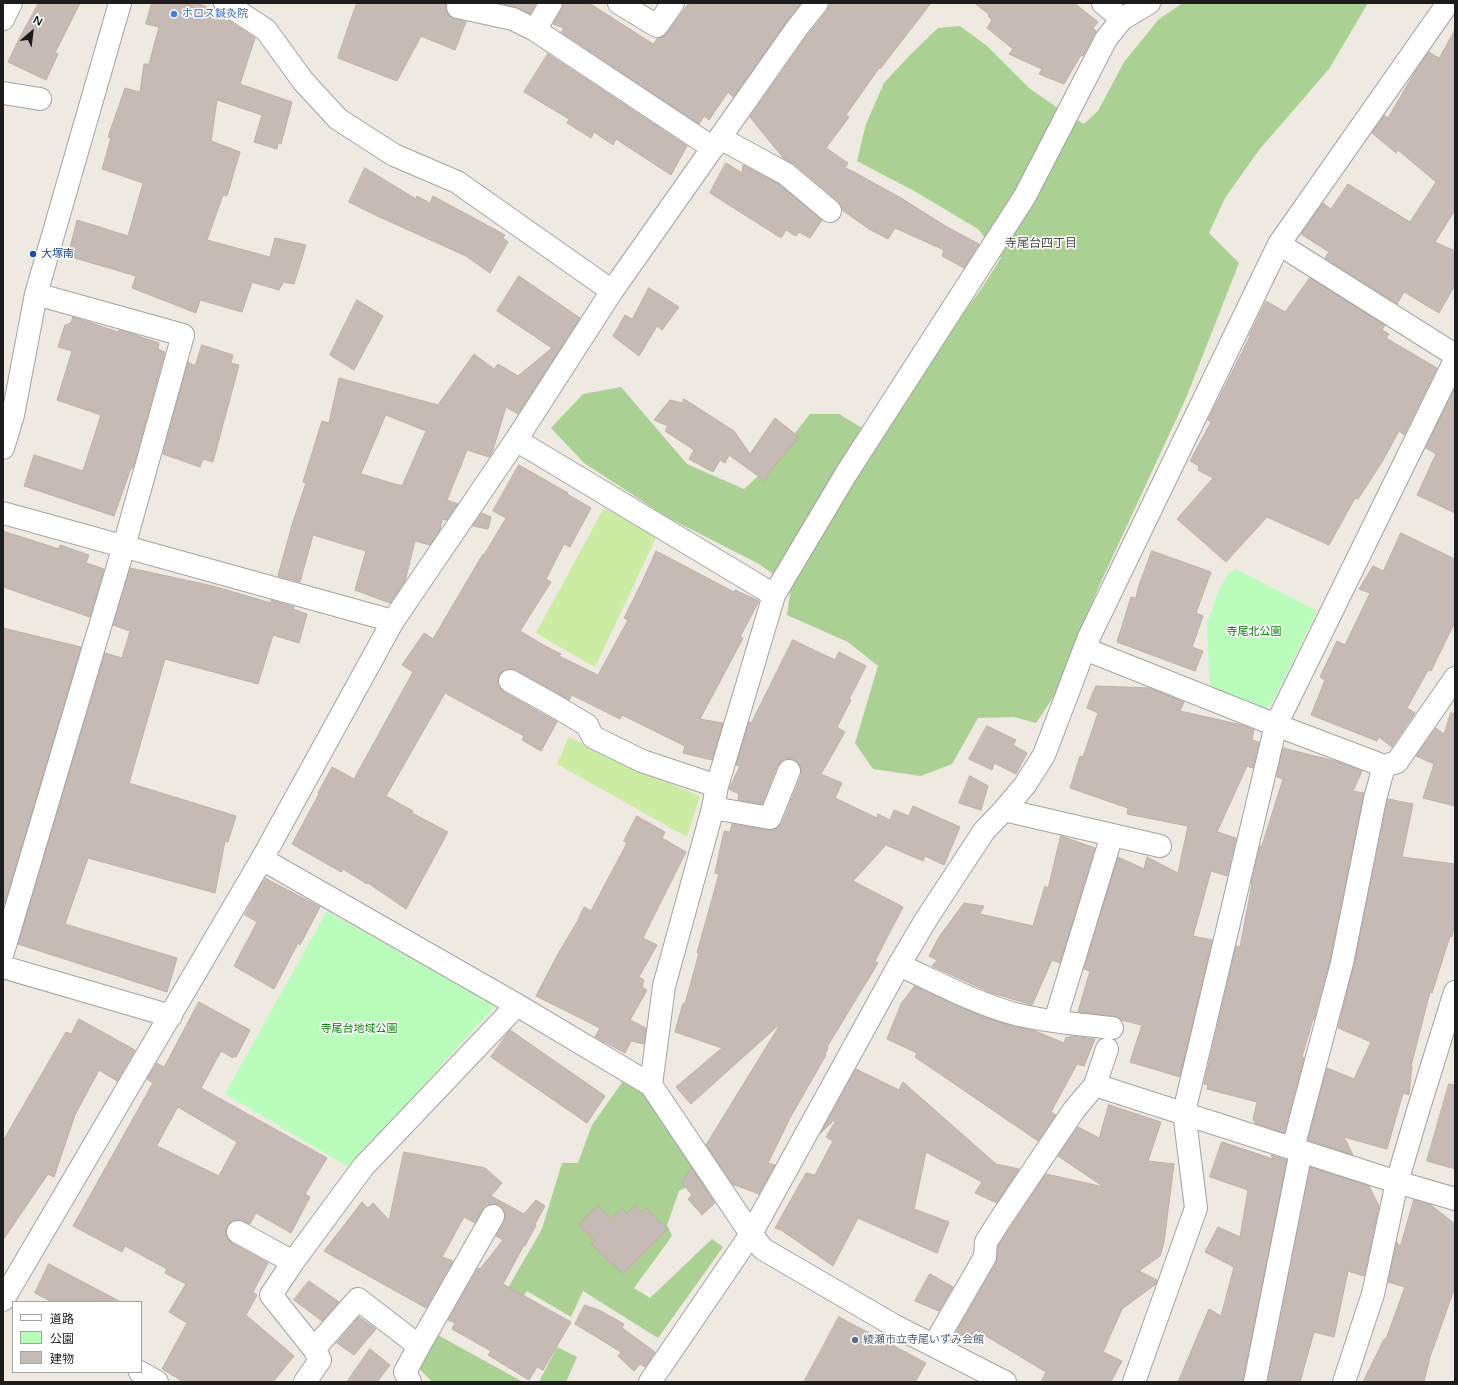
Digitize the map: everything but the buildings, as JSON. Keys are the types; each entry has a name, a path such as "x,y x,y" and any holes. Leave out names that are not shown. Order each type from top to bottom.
{"street":[{"path":"3,19 11,3"},
{"path":"3,448 13,415 36,294 120,3"},
{"path":"225,3 266,30 303,81 338,119 394,155 457,182 612,291"},
{"path":"535,30 551,3"},
{"path":"619,3 657,26 673,3"},
{"path":"9,1296 262,859 393,622 516,440 612,291 797,28 817,3"},
{"path":"1103,3 1122,19"},
{"path":"651,1085 664,986 713,808 717,786 774,595 846,474 1025,196 1106,39 1122,19 1149,3"},
{"path":"650,1382 751,1234 899,965 927,918 974,844 1025,785 1044,755 1093,629 1279,244 1448,3"},
{"path":"458,7 513,19 535,30 716,143 786,174 830,211"},
{"path":"3,93 40,99"},
{"path":"1279,244 1455,355"},
{"path":"3,952 124,546 183,334 36,294"},
{"path":"1134,1382 1196,1208 1184,1112 1276,725 1455,360"},
{"path":"516,440 774,595"},
{"path":"3,513 393,622"},
{"path":"1085,649 1384,766 1398,762 1455,678"},
{"path":"510,681 587,725 593,737 642,761 717,786"},
{"path":"1255,1382 1297,1150 1342,963 1384,766"},
{"path":"713,808 770,818 789,771"},
{"path":"1004,810 1160,846"},
{"path":"1055,1021 1112,835"},
{"path":"262,859 517,1005 651,1085 751,1234 764,1249 895,1326 1006,1382"},
{"path":"899,965 979,1002 1014,1014 1112,1028"},
{"path":"3,967 171,1016"},
{"path":"1344,1382 1373,1294 1397,1182 1455,992"},
{"path":"305,1382 320,1360 314,1349 271,1295 293,1262 363,1166 517,1005"},
{"path":"934,1345 984,1257 986,1242 1074,1110 1095,1084 1107,1049"},
{"path":"1095,1084 1397,1182 1455,1199"},
{"path":"410,1382 405,1372 493,1216"},
{"path":"238,1232 293,1262"},
{"path":"314,1349 358,1299 419,1346"},
{"path":"142,1373 157,1382"}],"green space":[{"path":"1183,3 1368,3 1329,69 1259,150 1225,198 1209,233 1239,263 1186,398 1099,586 1054,696 1036,723 1014,717 978,718 952,764 921,776 873,769 855,743 878,666 848,642 787,615 791,587 759,564 667,517 584,463 551,428 583,394 621,387 687,464 744,489 770,465 810,414 839,414 880,439 948,333 980,291 1001,258 978,229 916,192 857,161 866,124 884,83 938,28 960,26 987,46 1029,88 1084,124 1098,111 1124,62 1159,19"},
{"path":"604,508 657,536 595,667 536,633"},
{"name":"寺尾北公園","path":"1236,569 1317,611 1274,700 1264,709 1212,690 1209,676 1207,623 1219,590 1228,574"},
{"path":"569,737 631,767 700,796 687,837 557,764"},
{"name":"寺尾台地域公園","path":"327,911 495,1006 355,1161 352,1169 225,1094"},
{"path":"626,1077 645,1091 702,1179 679,1191 667,1225 672,1236 634,1288 650,1298 712,1239 723,1247 658,1338 583,1291 571,1317 527,1291 517,1307 501,1300 542,1229 562,1163 578,1163 592,1125"},
{"path":"436,1334 523,1382 432,1382 417,1366"},
{"path":"557,1347 577,1357 566,1382 539,1382"}],"place":[{"name":"ホロス鍼灸院","path":"174,14"},
{"name":"大塚南","path":"33,254"},
{"name":"綾瀬市立寺尾いずみ会館","path":"855,1340"}],"district":[{"name":"寺尾台四丁目","path":"1041,244"}]}
